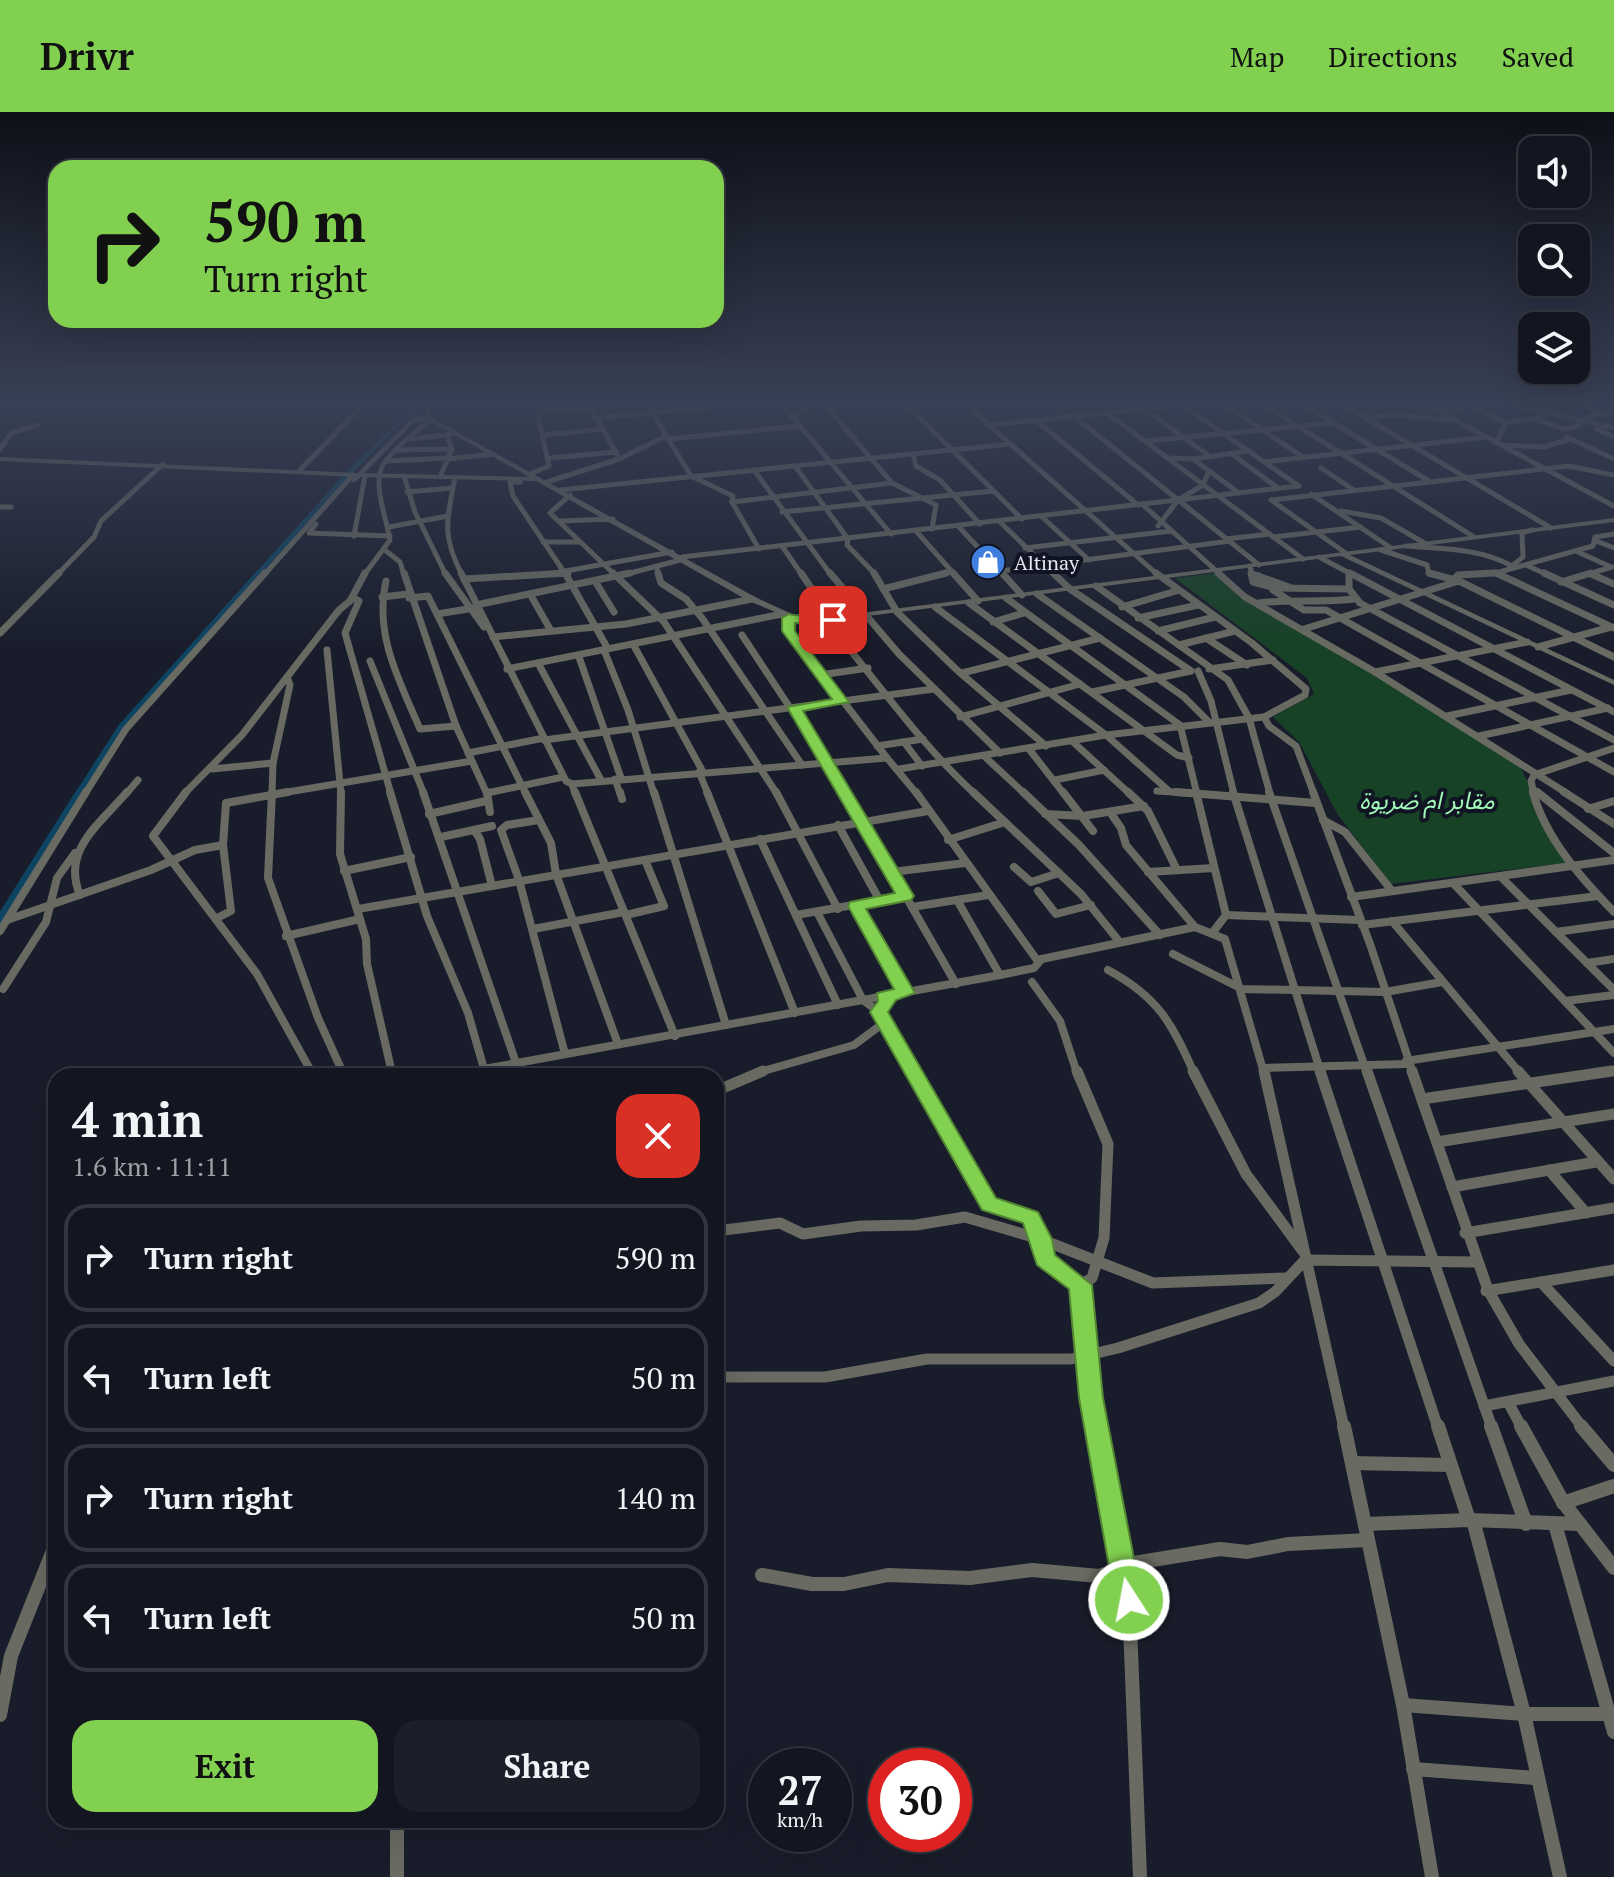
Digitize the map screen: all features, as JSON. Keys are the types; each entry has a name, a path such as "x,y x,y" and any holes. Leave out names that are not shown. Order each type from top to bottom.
{"street":[{"path":"0,633 94,537 101,521 142,483"},
{"path":"0,931 3,921 126,729 351,483"},
{"path":"352,483 309,532 390,536"},
{"path":"354,536 358,483"},
{"path":"309,1068 275,1000 217,918 180,879 171,859 153,839 171,808 212,769 353,598 354,588 385,550 390,536 380,483"},
{"path":"405,483 422,523 425,539 492,634 507,669 567,781 675,1036"},
{"path":"453,483 448,516 448,547 464,579 472,607"},
{"path":"510,483 513,496 565,574 606,650 633,726 726,1025"},
{"path":"549,483 785,616 789,631 820,675 899,769 988,895 1040,961"},
{"path":"560,490 622,483"},
{"path":"707,483 733,496 732,502 759,549"},
{"path":"763,483 804,544 863,616 960,717 1000,753"},
{"path":"808,483 848,539 847,545 865,560 897,612 1046,746"},
{"path":"849,483 891,534"},
{"path":"732,502 888,483"},
{"path":"893,483 936,505 932,529"},
{"path":"943,483 980,524"},
{"path":"985,483 1022,519"},
{"path":"899,769 1106,735 1264,717 1306,694 1303,685 1235,631 1176,591 1054,483"},
{"path":"1114,483 1252,601 1447,716 1614,824"},
{"path":"1157,483 1259,565"},
{"path":"1128,549 1162,523 1178,500 1202,483"},
{"path":"1206,483 1303,559"},
{"path":"1226,483 1239,493"},
{"path":"1272,483 1278,488"},
{"path":"1295,483 1391,548"},
{"path":"1344,483 1354,490"},
{"path":"1385,483 1474,537"},
{"path":"1272,500 1410,483"},
{"path":"1475,483 1551,528"},
{"path":"1572,483 1614,506"},
{"path":"416,616 619,576 683,558 1299,486"},
{"path":"407,492 452,488"},
{"path":"782,512 869,506 993,491"},
{"path":"1259,491 1345,554 1614,683"},
{"path":"570,495 550,511 659,616 673,635 762,769 799,832 838,909"},
{"path":"0,507 11,507"},
{"path":"1334,509 1381,518 1426,544"},
{"path":"389,527 448,516"},
{"path":"1041,516 1089,560"},
{"path":"560,521 613,519"},
{"path":"1238,588 1259,565 1612,521"},
{"path":"1000,522 1070,589 1194,671 1319,1067 1449,1465 1471,1520 1524,1714 1560,1877"},
{"path":"958,526 1022,595"},
{"path":"1000,571 1228,540 1361,527"},
{"path":"1510,568 1523,557 1522,533 1533,530"},
{"path":"916,531 993,622 1177,755 1189,758"},
{"path":"1025,548 1171,531"},
{"path":"1459,581 1455,576 1460,574 1496,573 1578,552 1593,546 1595,537 1614,534"},
{"path":"1596,541 1614,548"},
{"path":"543,542 580,542"},
{"path":"782,546 830,621 940,762 1059,873 1091,905 1118,940"},
{"path":"1406,546 1453,551 1510,568"},
{"path":"385,550 400,562 416,616 490,812"},
{"path":"1381,550 1427,565 1429,574 1459,581 1614,657"},
{"path":"464,579 565,574 672,552"},
{"path":"1578,552 1613,568"},
{"path":"1319,557 1490,649 1612,709"},
{"path":"1526,565 1614,605"},
{"path":"656,566 661,583 695,609 802,765"},
{"path":"1561,582 1613,568"},
{"path":"507,669 785,616 830,621 1217,571 1265,576 1289,587"},
{"path":"883,589 950,572"},
{"path":"1496,573 1613,628"},
{"path":"1252,574 1284,600 1304,610 1326,610 1614,772"},
{"path":"1590,574 1614,584"},
{"path":"1349,575 1349,589 1354,599 1368,608 1614,740"},
{"path":"386,581 382,597 391,661 420,729 456,726"},
{"path":"595,581 614,612"},
{"path":"1304,629 1459,581"},
{"path":"1096,586 1234,688 1526,1524"},
{"path":"1273,590 1289,587 1349,589"},
{"path":"1122,607 1176,591"},
{"path":"530,594 550,629"},
{"path":"1037,594 1186,698 1212,721"},
{"path":"382,597 428,596 457,661 551,843 556,874 618,1044"},
{"path":"353,598 359,601 345,633 431,926 468,1013 484,1068"},
{"path":"1006,598 1180,725 1226,915"},
{"path":"1252,601 1268,604 1298,598 1319,603 1354,599"},
{"path":"492,634 626,624 752,599"},
{"path":"1138,618 1198,605"},
{"path":"935,607 1106,735 1169,791"},
{"path":"993,622 1024,613"},
{"path":"1158,631 1215,617"},
{"path":"1538,647 1613,628"},
{"path":"1179,645 1235,631"},
{"path":"742,635 794,707 829,763 956,984"},
{"path":"962,673 1039,656 1100,638"},
{"path":"1206,638 1247,665"},
{"path":"1375,672 1527,642"},
{"path":"633,644 701,772 726,845 795,1013"},
{"path":"327,650 339,785 340,854 358,909 391,1068"},
{"path":"579,657 605,729 622,799"},
{"path":"1092,692 1155,677 1273,660"},
{"path":"370,661 429,814 441,837 516,1063"},
{"path":"538,663 601,780"},
{"path":"820,675 868,668"},
{"path":"287,677 290,685 283,704 269,797 268,878 286,936 341,1068"},
{"path":"960,717 1080,684"},
{"path":"217,918 231,911 223,845 225,804 413,771 503,745 605,729 934,689"},
{"path":"1447,716 1571,690"},
{"path":"1479,736 1612,709"},
{"path":"1264,717 1269,726 1296,746 1361,922 1486,1291 1511,1333 1614,1465"},
{"path":"877,746 923,739"},
{"path":"1072,741 1144,806 1159,827 1177,870"},
{"path":"904,742 922,766"},
{"path":"1534,775 1614,748"},
{"path":"1029,749 1093,831"},
{"path":"984,756 1045,814 1160,935"},
{"path":"429,814 524,786 887,758"},
{"path":"212,769 273,763"},
{"path":"1055,780 1104,770"},
{"path":"1534,775 1532,788 1550,827 1574,865 1614,912"},
{"path":"3,989 39,934 57,878 138,780"},
{"path":"1532,788 1614,853"},
{"path":"1157,791 1316,803"},
{"path":"1588,809 1614,801"},
{"path":"1045,814 1083,816 1144,806"},
{"path":"358,909 928,811"},
{"path":"1110,812 1121,828 1126,845 1195,927"},
{"path":"539,820 502,829 533,929 565,1054"},
{"path":"1323,820 1345,832 1392,891"},
{"path":"948,840 1005,822"},
{"path":"838,825 880,901"},
{"path":"441,837 492,826"},
{"path":"474,830 480,839 492,886"},
{"path":"760,839 838,1005"},
{"path":"3,921 171,859 223,845"},
{"path":"75,853 74,881 80,895"},
{"path":"344,871 411,857"},
{"path":"533,929 664,906 645,860"},
{"path":"1351,897 1614,860"},
{"path":"892,872 965,863"},
{"path":"1014,867 1031,882 1059,873"},
{"path":"1148,872 1214,868"},
{"path":"1501,877 1614,992"},
{"path":"1453,883 1614,1053"},
{"path":"1038,891 1056,914 1091,905"},
{"path":"912,907 988,895"},
{"path":"796,915 905,896"},
{"path":"1226,915 1392,921 1598,896"},
{"path":"957,900 1000,975"},
{"path":"856,906 906,993"},
{"path":"817,912 863,1000 879,1012 989,1205 1009,1208 1031,1218 1041,1239 1045,1259 1080,1285 1091,1398 1129,1600 1140,1877"},
{"path":"1213,932 1226,915"},
{"path":"286,936 360,919"},
{"path":"1392,921 1561,1122 1614,1179"},
{"path":"1556,932 1614,924"},
{"path":"489,1068 956,984 1034,968 1040,961 1118,940 1195,927 1213,932 1228,944 1263,1068 1352,1463 1403,1705 1432,1877"},
{"path":"1173,954 1232,981 1242,989 1385,992 1442,982"},
{"path":"1587,963 1614,959"},
{"path":"1108,970 1133,981 1156,999 1172,1021 1201,1090 1274,1216 1304,1256 1475,1262"},
{"path":"1032,982 1060,1021 1086,1099 1100,1120 1108,1144 1105,1187 1108,1206 1097,1263 1092,1278 1080,1285"},
{"path":"1565,1001 1614,992"},
{"path":"879,1012 888,999 884,997"},
{"path":"724,1087 750,1075 854,1045 885,1022"},
{"path":"1263,1068 1364,1067 1614,1029"},
{"path":"1422,1099 1614,1071"},
{"path":"1437,1142 1614,1114"},
{"path":"1452,1187 1596,1162"},
{"path":"1549,1170 1586,1213"},
{"path":"1465,1233 1614,1208"},
{"path":"724,1230 773,1223 803,1234 861,1226 916,1225 965,1217 1041,1239 1133,1278 1161,1284 1286,1278"},
{"path":"724,1377 825,1377 927,1359 1071,1359 1088,1352 1118,1348 1259,1303 1304,1256"},
{"path":"1486,1291 1614,1270"},
{"path":"1541,1282 1614,1361"},
{"path":"1484,1406 1614,1381"},
{"path":"1508,1402 1563,1503 1614,1568"},
{"path":"1352,1463 1449,1465"},
{"path":"1563,1503 1614,1486"},
{"path":"1365,1524 1471,1520 1580,1524"},
{"path":"1555,1524 1612,1714 1614,1732"},
{"path":"762,1575 812,1584 844,1584 888,1575 970,1578 1032,1570 1099,1576 1123,1568 1220,1549 1247,1552 1288,1544 1368,1540"},
{"path":"0,1715 11,1656 48,1563"},
{"path":"1403,1705 1524,1714 1612,1714"},
{"path":"1413,1769 1536,1778"},
{"path":"397,1828 397,1877"}],"green space":[{"name":"مقابر ام ضريوة","path":"1218,573 1247,599 1358,663 1519,764 1566,863 1391,884 1338,815 1299,742 1273,717 1314,694 1307,678 1175,578"}],"waterway":[{"path":"257,575 340,483"},
{"path":"78,794 121,727 259,573"},
{"path":"0,919 80,792"}],"place":[{"name":"Altinay","path":"988,562"}],"route":[{"path":"833,620 804,622 789,618 789,631 842,702 794,707 864,821 905,896 856,906 906,993 884,997 888,999 879,1012 989,1205 1009,1208 1031,1218 1041,1239 1045,1259 1057,1271 1080,1285 1091,1398 1129,1600"}]}
